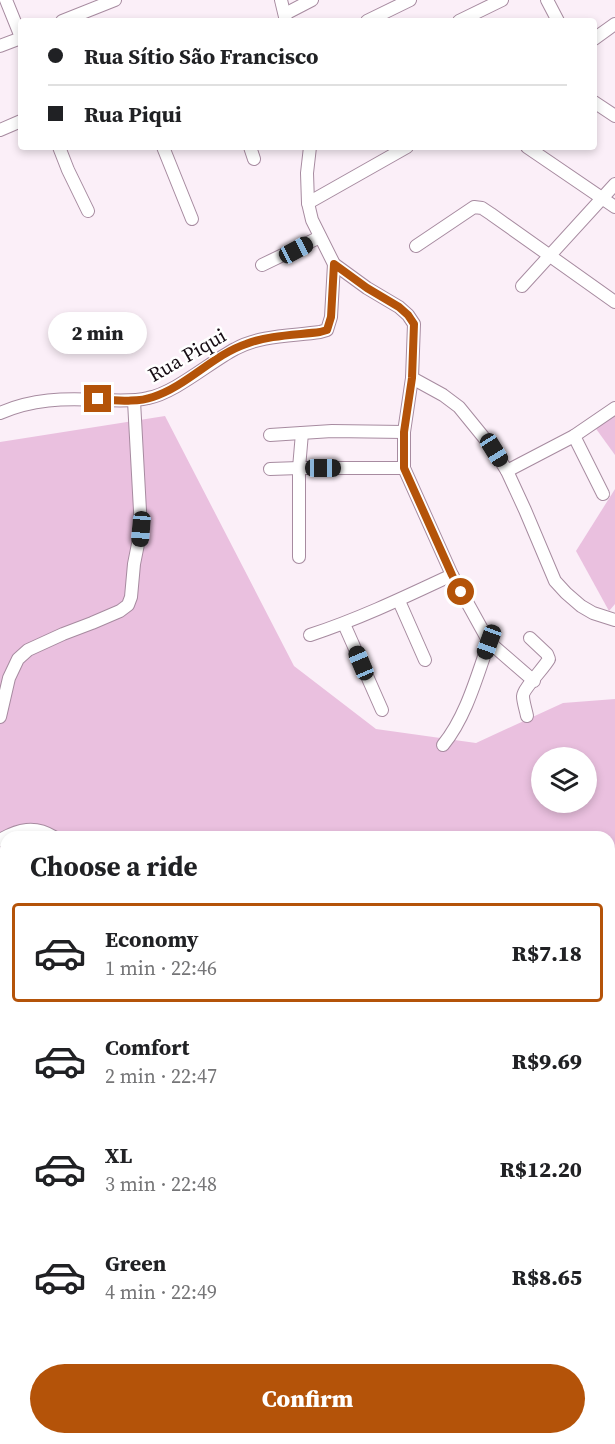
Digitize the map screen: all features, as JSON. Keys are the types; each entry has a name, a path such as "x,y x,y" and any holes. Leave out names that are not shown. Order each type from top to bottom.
{"street":[{"path":"6,0 18,30"},
{"path":"68,18 95,3 115,0"},
{"path":"281,0 286,18 312,0"},
{"path":"373,18 410,0"},
{"path":"465,18 502,0"},
{"path":"548,0 553,18"},
{"path":"597,37 615,24"},
{"path":"0,46 18,38"},
{"path":"597,104 615,116"},
{"path":"0,130 18,122"},
{"path":"60,150 88,211"},
{"path":"164,150 192,219"},
{"path":"251,150 254,159"},
{"path":"311,150 307,173 308,203 312,220 334,264 367,288 399,307 414,324 412,378 404,432 404,468 452,575 489,642 534,681"},
{"path":"308,203 402,150"},
{"path":"531,150 615,207"},
{"path":"522,285 615,184"},
{"path":"416,246 474,207 478,207 615,303"},
{"path":"262,266 320,237"},
{"name":"Rua Piqui","path":"0,413 50,399 134,401 152,398 246,344 327,330 331,317 334,264"},
{"path":"412,378 443,395 459,407 494,450 507,471 555,581 581,606 593,613 615,620"},
{"path":"0,717 9,678 18,659 28,650 128,606 141,529 134,401"},
{"path":"507,471 574,436 615,408"},
{"path":"270,435 354,430 404,432"},
{"path":"299,557 299,468 302,433"},
{"path":"574,436 603,494"},
{"path":"270,469 404,468"},
{"path":"310,635 344,624 399,601 452,575"},
{"path":"399,601 425,660"},
{"path":"344,624 382,710"},
{"path":"527,716 523,694 549,661 549,658 530,638"},
{"path":"443,744 459,721 489,642"},
{"path":"21,831 26,829 41,831"}],"shaded area":[{"path":"615,412 615,455 594,426"},
{"path":"165,416 294,666 376,729 476,743 563,703 615,699 615,831 0,831 0,442"},
{"path":"615,489 615,604 609,611 576,551"}],"route":[{"path":"98,399 134,401 152,398 246,344 327,330 331,317 334,264 367,288 399,307 414,324 412,378 404,432 404,468 461,592"}]}
